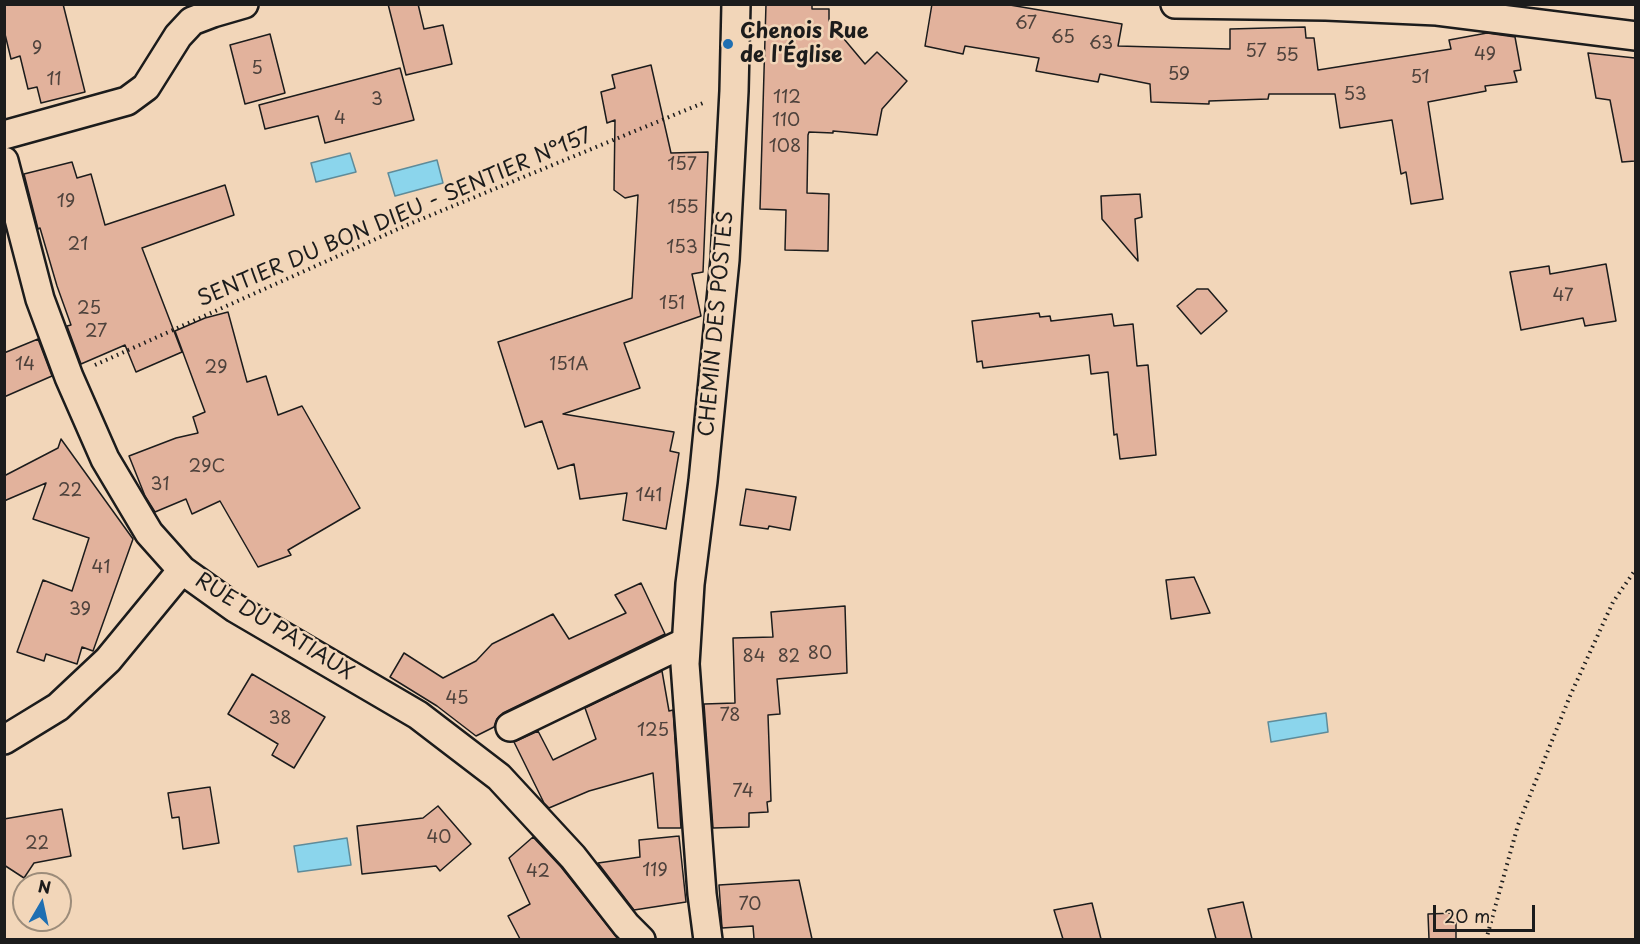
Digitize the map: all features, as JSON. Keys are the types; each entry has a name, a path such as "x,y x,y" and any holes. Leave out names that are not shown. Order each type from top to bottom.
{"street":[{"path":"4,135 127,101 146,87 178,36 192,21 244,4"},
{"name":"CHEMIN DES POSTES","path":"701,932 685,664 690,584 703,481 725,260 736,4"},
{"path":"1175,4 1326,6 1444,11 1635,36"},
{"name":"RUE DU PATIAUX","path":"6,169 40,298 69,377 105,459 149,533 182,570 235,608 418,715 499,777 573,857 626,925 641,939"},
{"path":"4,740 58,708 108,660 182,570"},
{"path":"510,727 686,642"}],"path":[{"name":"SENTIER DU BON DIEU - SENTIER N°157","path":"69,377 407,225 734,91"},
{"path":"1486,939 1518,825 1570,696 1613,602 1635,569"}],"water":[{"path":"350,153 356,172 316,182 311,163"},
{"path":"437,160 443,183 395,196 388,173"},
{"path":"1326,713 1328,732 1271,742 1268,722"},
{"path":"347,838 351,865 298,872 294,846"}],"building":[{"path":"4,4 63,4 85,92 41,103 37,87 28,89 20,56 11,59 4,30"},
{"path":"388,4 418,4 424,29 443,25 452,64 406,75"},
{"path":"766,4 812,4 812,9 829,9 829,21 865,64 877,52 907,81 882,109 877,135 833,131 833,133 809,132 807,193 829,194 828,251 785,250 786,210 760,209"},
{"path":"932,4 1004,4 1122,24 1118,46 1230,49 1230,29 1305,27 1306,38 1314,38 1318,70 1451,49 1449,40 1487,33 1515,37 1521,70 1514,71 1517,82 1485,86 1486,91 1428,102 1443,199 1411,204 1406,172 1401,174 1392,120 1340,128 1335,94 1269,94 1268,99 1209,101 1209,104 1151,102 1150,84 1100,74 1098,82 1036,71 1039,58 965,46 963,54 925,46"},
{"path":"270,34 285,93 245,104 230,45"},
{"path":"1588,53 1635,58 1635,161 1622,162 1610,100 1596,98"},
{"path":"651,65 671,153 708,152 703,272 692,274 701,316 624,343 640,388 563,414 674,432 670,451 679,453 666,529 623,520 627,493 580,499 574,464 558,469 542,421 525,427 498,342 632,298 638,195 625,198 614,190 615,120 607,123 601,92 615,88 612,75"},
{"path":"400,68 414,120 325,143 318,116 265,129 259,105"},
{"path":"72,162 77,178 91,174 105,225 225,185 234,215 142,248 182,352 136,372 125,345 81,364 67,326 71,325 40,228 38,229 24,174"},
{"path":"1140,194 1142,217 1135,219 1138,261 1102,219 1101,196"},
{"path":"1606,264 1616,321 1585,326 1583,318 1521,330 1510,272 1549,266 1550,274"},
{"path":"1197,289 1208,289 1227,311 1201,334 1177,306"},
{"path":"228,312 247,382 266,376 278,415 302,406 360,508 288,550 291,555 258,567 220,501 192,514 186,499 155,512 145,496 129,456 176,438 198,433 193,417 205,412 175,331 205,318"},
{"path":"1039,313 1040,317 1050,316 1051,321 1112,314 1114,326 1133,324 1137,366 1148,365 1156,455 1120,459 1117,434 1114,435 1108,372 1091,374 1089,355 983,368 982,361 977,362 972,321"},
{"path":"38,339 52,376 4,397 4,353"},
{"path":"61,439 133,539 93,651 82,647 77,664 46,654 44,661 17,652 43,580 72,591 89,538 33,519 46,483 4,501 4,476 58,448"},
{"path":"746,489 796,497 790,530 769,526 768,529 740,525"},
{"path":"1194,577 1210,613 1171,619 1166,580"},
{"path":"641,583 665,634 503,713 497,719 494,727 476,736 437,706 390,677 404,653 443,678 476,661 492,644 553,614 569,639 626,613 615,595"},
{"path":"845,606 847,673 777,679 780,714 768,715 771,801 767,802 768,812 749,813 749,827 713,828 704,704 735,703 733,638 773,637 771,612"},
{"path":"662,671 669,711 673,710 681,828 658,828 653,773 589,791 549,808 544,803 514,742 538,731 553,760 596,739 585,708"},
{"path":"252,674 325,717 294,768 272,755 278,744 228,714"},
{"path":"210,787 219,843 183,849 179,817 172,818 168,793"},
{"path":"438,806 471,844 440,871 436,866 362,874 357,826 423,818"},
{"path":"62,809 71,856 34,863 28,872 15,872 4,865 4,819"},
{"path":"679,836 686,902 634,910 598,863 640,857 639,840"},
{"path":"533,837 561,867 618,939 520,939 508,916 530,904 509,858"},
{"path":"799,880 812,939 754,939 753,926 722,928 719,885"},
{"path":"1243,902 1252,939 1216,939 1208,909"},
{"path":"1092,903 1101,939 1063,939 1054,910"},
{"path":"1456,913 1456,939 1429,939 1428,914"}],"place":[{"name":"Chenois Rue de l'Église","path":"728,44"}]}
